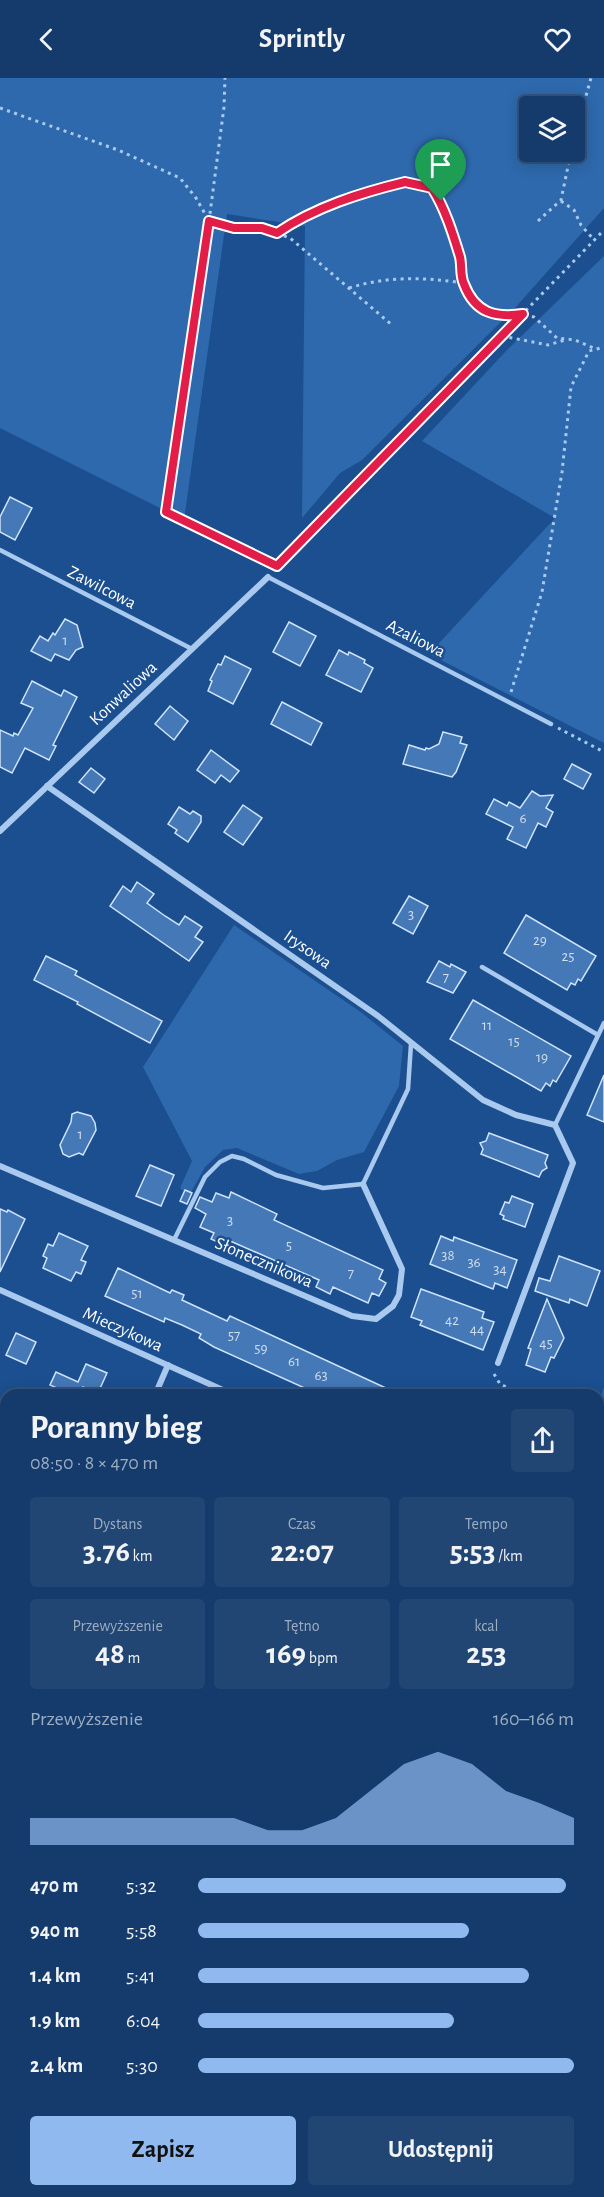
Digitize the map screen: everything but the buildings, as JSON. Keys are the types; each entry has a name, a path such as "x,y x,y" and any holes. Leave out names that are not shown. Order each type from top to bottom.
{"street":[{"name":"Konwaliowa","path":"0,831 268,577"},
{"name":"Irysowa","path":"47,786 378,1016 483,1100 516,1115 555,1125"},
{"path":"498,1364 573,1163 555,1125"},
{"name":"Słonecznikowa","path":"0,1166 352,1316 376,1319 393,1306 399,1294 402,1269 363,1184"},
{"name":"Mieczykowa","path":"0,1290 221,1389"},
{"path":"158,1389 168,1365"}],"lane":[{"name":"Zawilcowa","path":"0,550 192,649"},
{"name":"Azaliowa","path":"268,577 551,724"},
{"path":"482,967 598,1035"},
{"path":"555,1125 604,1023"},
{"path":"174,1240 205,1177 220,1162 232,1156 244,1159 276,1175 323,1188 363,1184 408,1089 411,1044"}],"path":[{"path":"165,518 209,221 224,107 225,78"},
{"path":"585,100 591,78"},
{"path":"0,108 118,150 180,178 196,198 209,221 234,228 262,228 290,238 392,325"},
{"path":"538,221 561,200 569,162"},
{"path":"277,233 298,218 366,191 405,182 432,188 441,201 461,259 463,283 485,312 495,316 523,314 534,317 557,338 575,340 596,350"},
{"path":"561,200 574,210 581,225 594,240"},
{"path":"268,577 604,230"},
{"path":"349,288 371,281 395,278 463,283"},
{"path":"502,336 548,345 567,339"},
{"path":"508,701 542,592 562,472 571,387 589,351 604,347"},
{"path":"166,512 277,566"},
{"path":"551,724 604,752"},
{"path":"494,1374 500,1384 510,1389"}],"shaded area":[{"path":"0,78 604,78 604,208 514,309 362,460 340,473 302,518 305,226 227,214 184,520 0,428"},
{"path":"604,256 604,743 429,654 555,518 422,441 507,350"},
{"path":"234,925 362,1013 403,1046 399,1086 364,1152 337,1160 317,1171 299,1174 237,1148 223,1150 205,1167 189,1196 180,1188 192,1161 143,1067"}],"route":[{"path":"405,182 432,188 441,201 461,259 463,283 474,300 485,312 495,316 523,314 277,566 220,536 166,512 209,221 234,228 262,228 277,233 298,218 366,191 405,182"}]}
